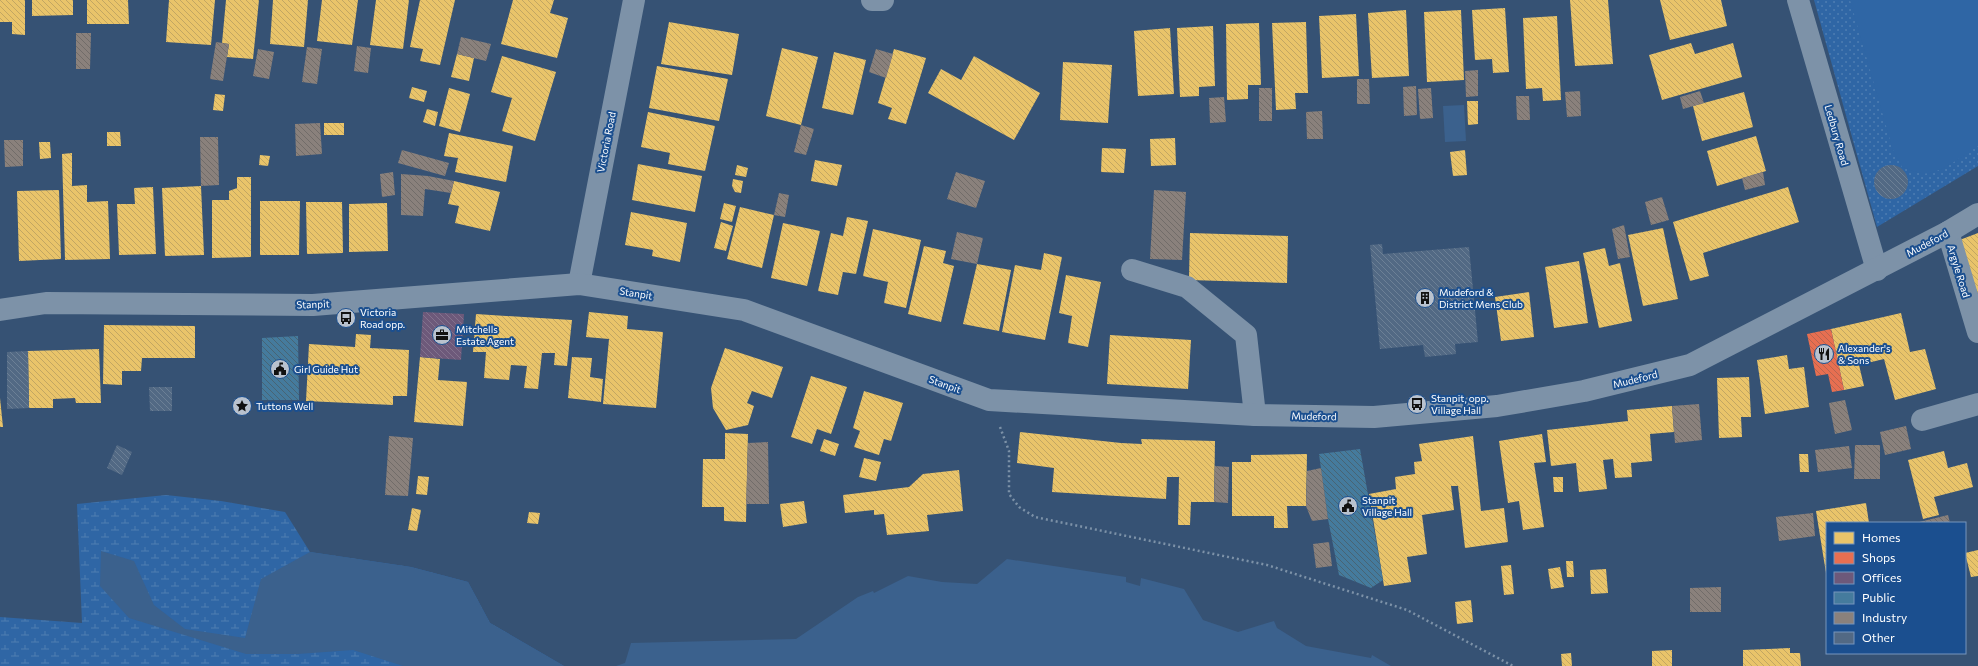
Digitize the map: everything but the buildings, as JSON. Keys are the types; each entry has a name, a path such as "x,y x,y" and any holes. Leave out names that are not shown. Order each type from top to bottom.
{"street":[{"name":"Victoria Road","path":"579,284 634,0"},
{"path":"872,0 883,0"},
{"name":"Ledbury Road","path":"1798,0 1877,270"},
{"name":"Mudeford","path":"1255,414 1374,417 1482,408 1584,391 1690,365 1877,270 1978,214"},
{"name":"Argyle Road","path":"1948,232 1978,332"},
{"path":"1132,270 1188,288 1246,335 1255,414"},
{"name":"Stanpit","path":"0,310 46,303 313,305 579,284 744,310 989,400 1255,414"},
{"path":"1922,420 1978,404"}],"path":[{"path":"989,400 1009,451 1009,494 1019,507 1035,517 1274,568 1407,610 1513,666"}],"green space":[{"path":"1814,0 1978,0 1978,166 1877,227"},
{"path":"1850,0 1978,0 1978,146 1948,165 1930,173 1920,173 1902,167 1893,150"},
{"path":"166,495 221,501 285,512 310,552 411,567 468,582 490,623 564,666 0,666 0,617 82,623 77,504"}],"shaded area":[{"path":"1464,105 1466,141 1445,142 1443,106"},
{"path":"101,551 134,561 154,605 185,629 245,638 261,579 310,552 411,567 468,582 490,623 564,666 403,666 353,650 298,654 246,654 129,618 100,586"},
{"path":"1007,559 1126,577 1126,582 1140,586 1141,578 1184,589 1203,620 1238,632 1274,621 1277,628 1306,646 1371,658 1372,655 1391,666 616,666 625,663 631,643 796,639 858,597 873,591 874,593 908,576 942,582 977,584"}],"place":[{"name":"Mudeford & District Mens Club","path":"1425,298"},
{"name":"Victoria Road opp.","path":"346,318"},
{"name":"Mitchells Estate Agent","path":"442,335"},
{"name":"Alexander's & Sons","path":"1824,354"},
{"name":"Girl Guide Hut","path":"280,369"},
{"name":"Stanpit, opp. Village Hall","path":"1417,404"},
{"name":"Tuttons Well","path":"242,406"},
{"name":"Stanpit Village Hall","path":"1348,506"}]}
